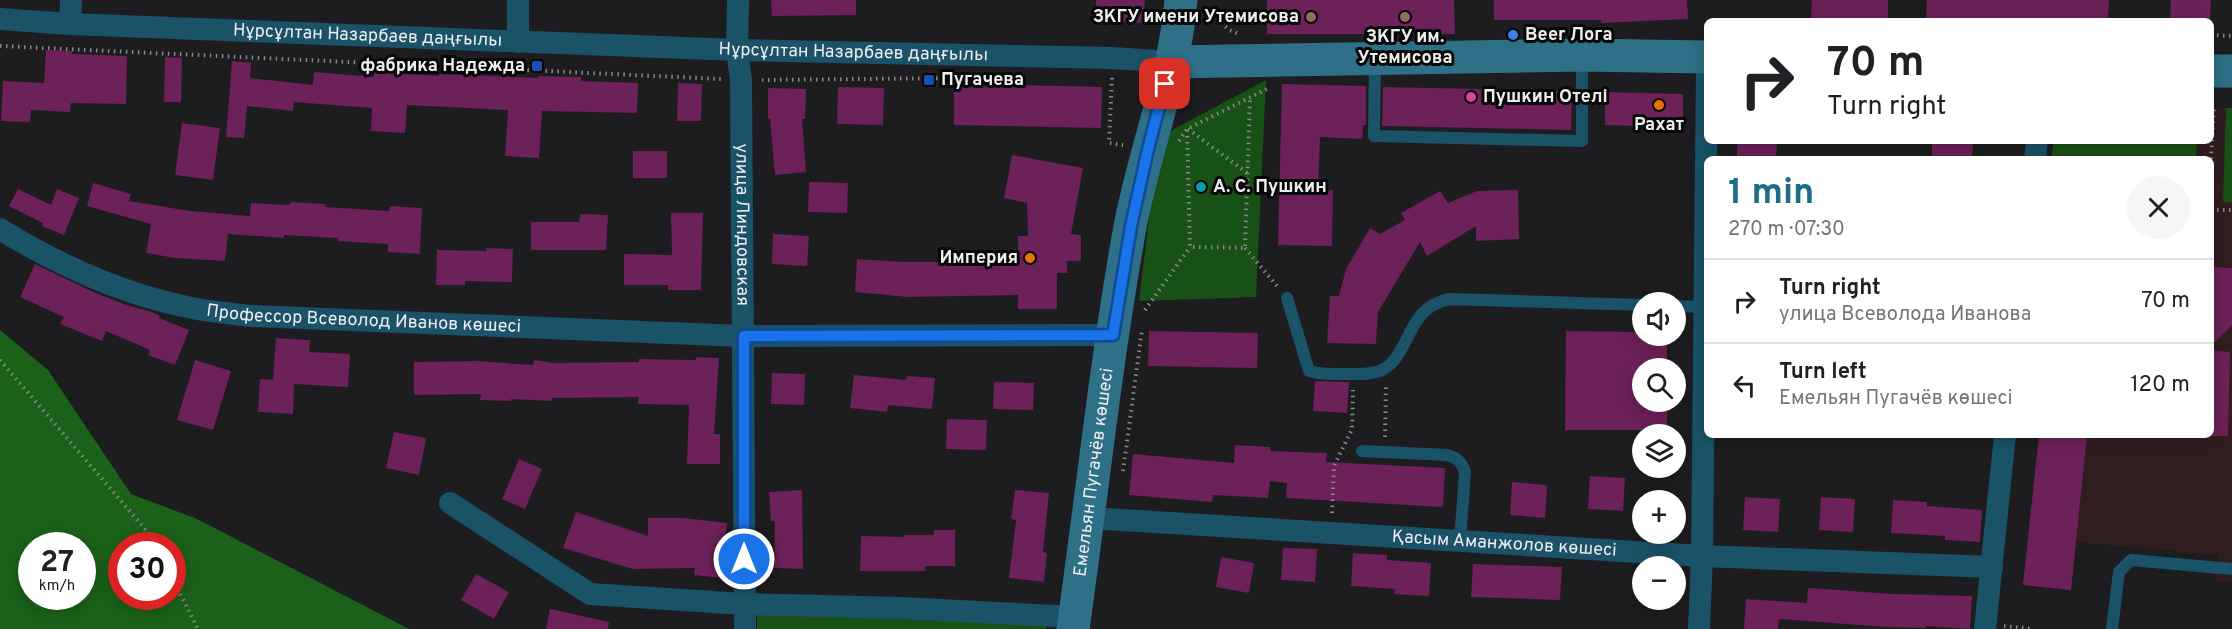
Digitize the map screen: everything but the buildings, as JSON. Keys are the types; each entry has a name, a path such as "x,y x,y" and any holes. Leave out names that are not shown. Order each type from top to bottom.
{"main road":[{"name":"Емельян Пугачёв көшесі","path":"1074,623 1113,335 1131,226 1171,62 1181,0"},
{"name":"Нұрсұлтан Назарбаев даңғылы","path":"1171,62 1582,55 1704,57"},
{"path":"2214,71 2232,71"}],"street":[{"path":"70,24 71,0"},
{"path":"518,0 518,42"},
{"name":"улица Линдовская","path":"738,0 737,50 741,80 744,336 745,629"},
{"name":"Нұрсұлтан Назарбаев даңғылы","path":"0,19 70,24 518,42 737,50 1113,58 1171,62"},
{"name":"Профессор Всеволод Иванов көшесі","path":"0,230 66,266 103,281 196,309 252,316 744,336 1113,335"},
{"path":"1699,629 1704,432"},
{"path":"1985,627 2005,438"},
{"path":"450,503 590,594 744,604 901,608 1074,623"},
{"name":"Қасым Аманжолов көшесі","path":"1089,518 1702,556 1992,567"}],"lane":[{"path":"1375,57 1374,136 1582,141 1582,55"},
{"path":"1287,298 1309,370 1314,373 1354,374 1383,370 1394,359 1414,323 1425,310 1440,300 1632,305"},
{"path":"1686,306 1704,307"},
{"path":"1362,451 1447,455 1462,463 1465,472 1460,541"},
{"path":"2112,629 2119,572 2131,560 2232,569"}],"path":[{"path":"2214,35 2232,36"},
{"path":"0,46 741,80 968,78"},
{"path":"1112,77 1109,143 1132,146"},
{"path":"1176,146 1187,129 1274,85"},
{"path":"1250,97 1245,248 1287,298"},
{"path":"1187,129 1248,174"},
{"path":"1145,310 1190,248 1187,129"},
{"path":"2214,210 2232,210"},
{"path":"1190,248 1245,248"},
{"path":"0,360 148,532"},
{"path":"1385,451 1387,366"},
{"path":"1332,533 1334,466 1352,429 1354,374"},
{"path":"186,605 198,629"},
{"path":"1985,627 2033,629"}],"shaded area":[{"path":"2214,108 2232,108 2232,583 2215,582 2218,555 2076,542 2071,590 2023,585 2039,438 2214,438 2214,156 2052,156 2054,144 2214,144"}],"green space":[{"path":"1266,80 1256,297 1139,301 1156,161 1163,140 1174,129"},
{"path":"2226,108 2232,108 2232,202 2223,202"},
{"path":"2054,144 2197,144 2196,156 2052,156"},
{"path":"0,330 48,370 131,494 197,519 409,629 0,629"},
{"path":"757,614 1047,623 1046,629 757,629"}],"place":[{"name":"ЗКГУ имени Утемисова","path":"1311,17"},
{"name":"ЗКГУ им. Утемисова","path":"1405,17"},
{"name":"Beer Лога","path":"1513,35"},
{"name":"фабрика Надежда","path":"537,66"},
{"name":"Пугачева","path":"929,80"},
{"name":"Пушкин Отелі","path":"1471,97"},
{"name":"Рахат","path":"1659,105"},
{"name":"А. С. Пушкин","path":"1201,187"},
{"name":"Империя","path":"1030,258"}],"route":[{"path":"744,559 744,336 1113,335 1131,226 1165,84"}]}
